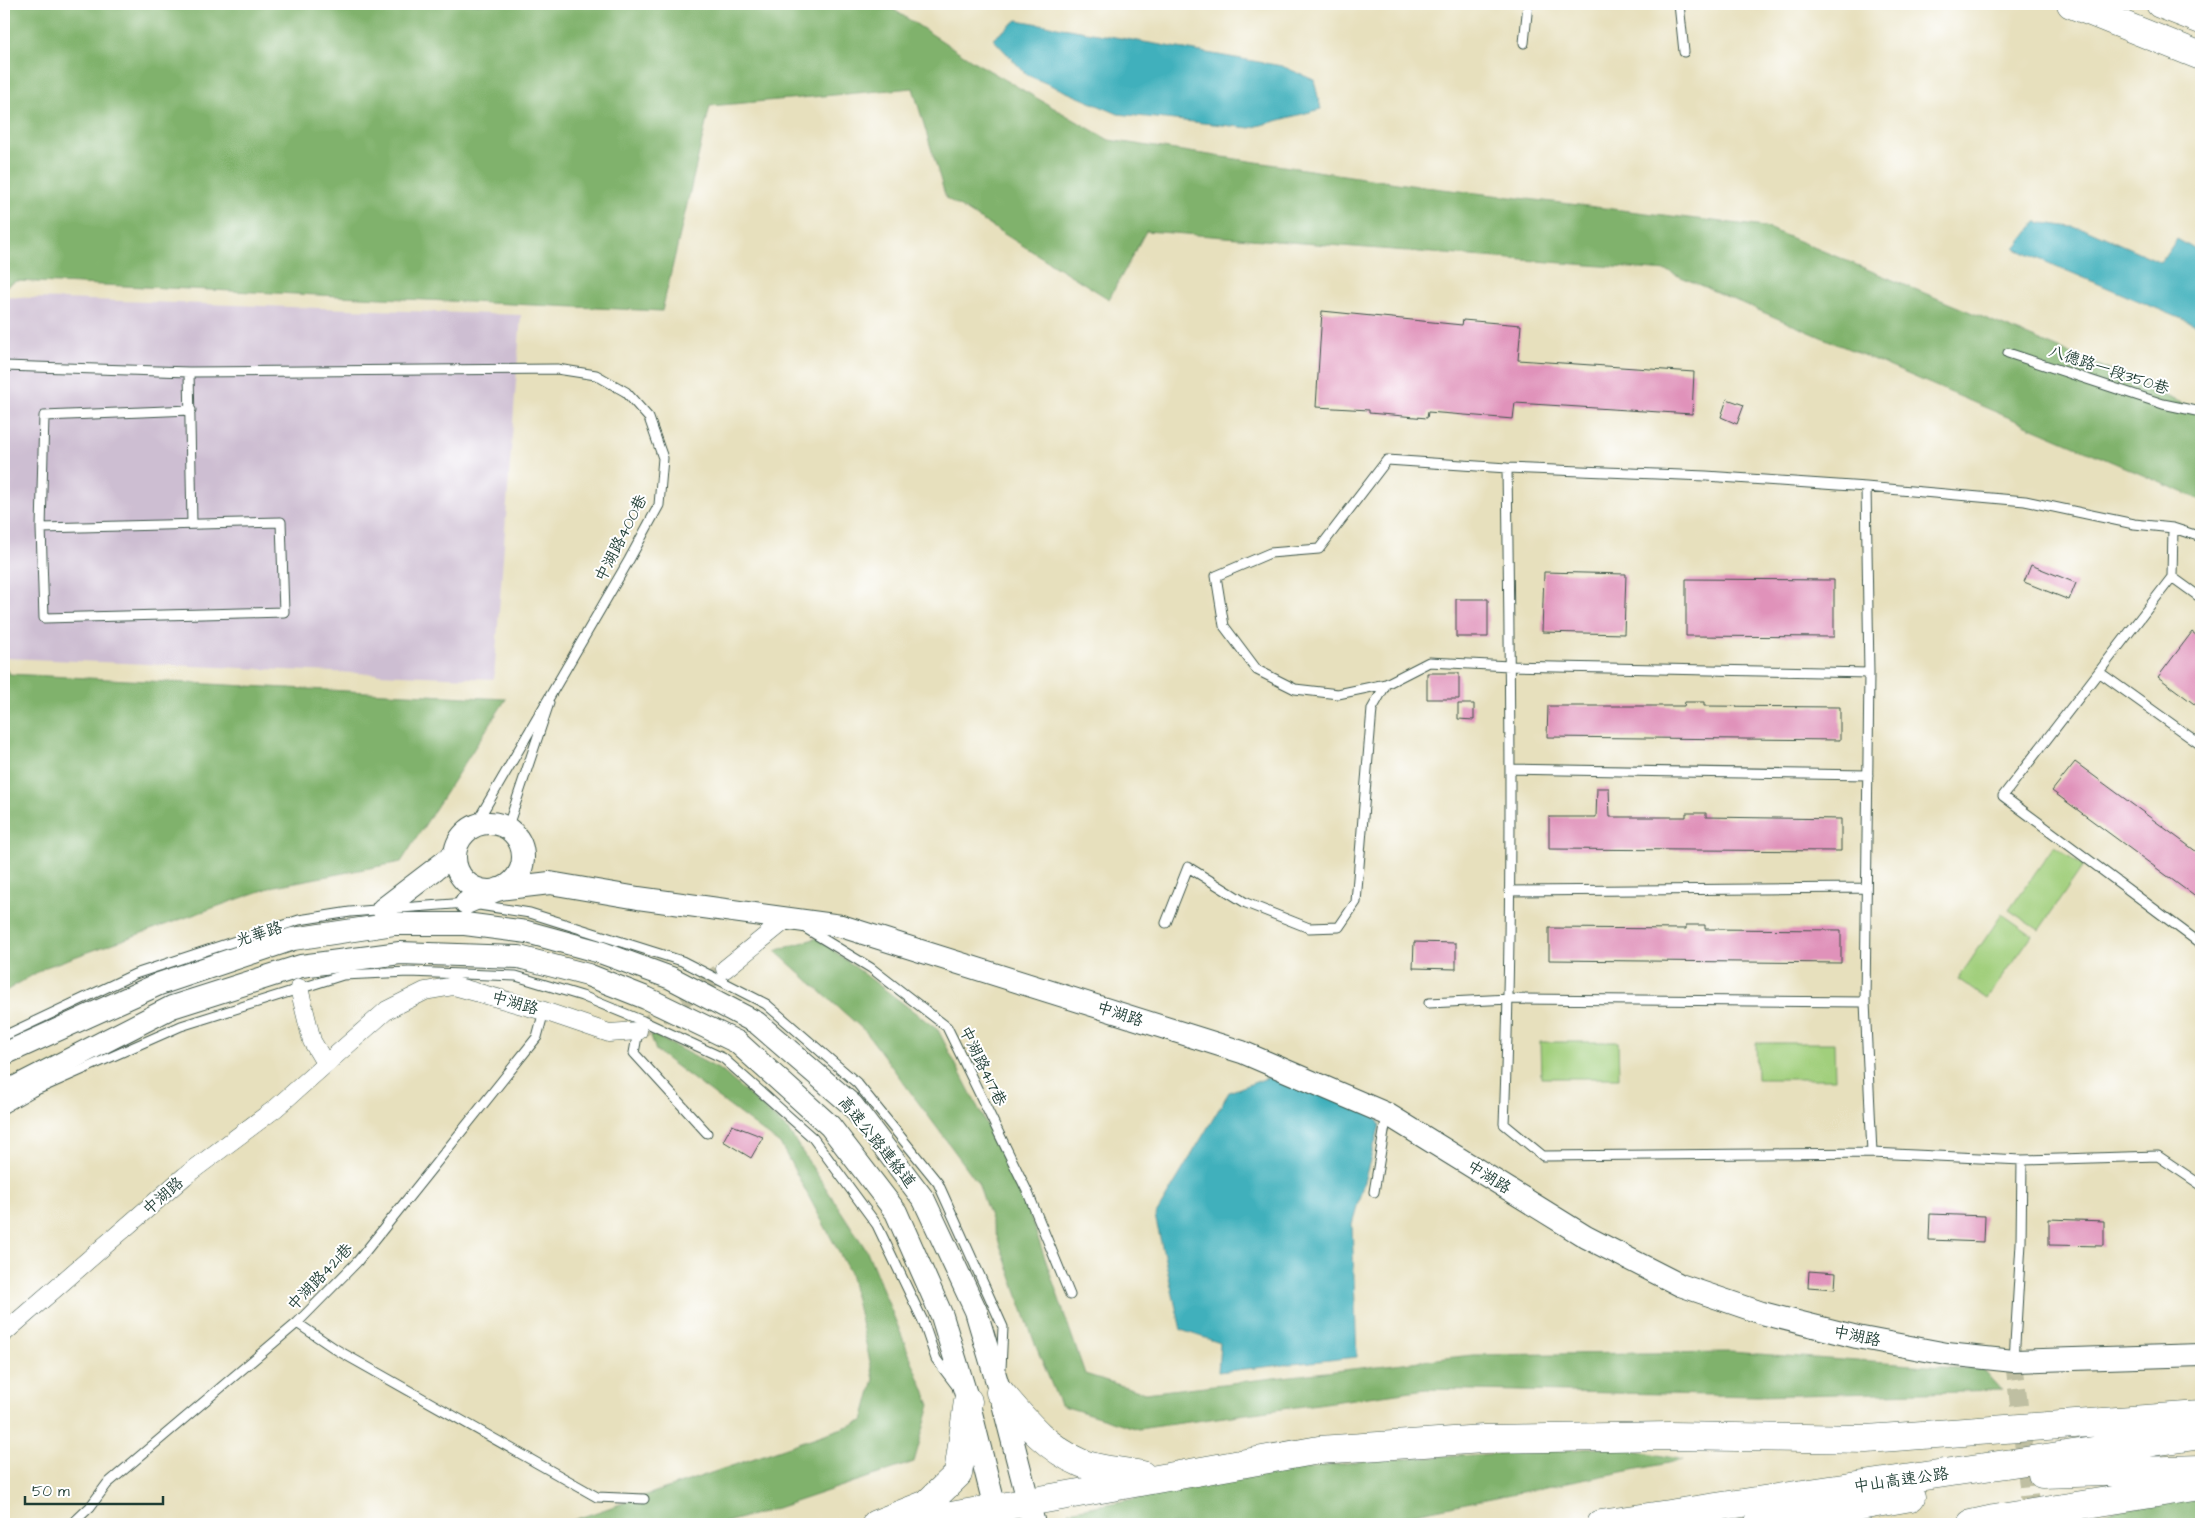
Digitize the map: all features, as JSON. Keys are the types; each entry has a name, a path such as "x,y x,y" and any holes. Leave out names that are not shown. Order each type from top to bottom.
{"main road":[{"path":"2071,4 2201,56"},
{"path":"2160,4 2201,20"},
{"path":"1000,1392 1034,1432 1057,1450 1082,1463 1158,1478"},
{"path":"876,1524 927,1504 958,1474 968,1401"},
{"path":"906,1524 1031,1513 1158,1478 1319,1450 1483,1439 1670,1436 1866,1439 2201,1415"},
{"name":"中山高速公路","path":"1601,1524 2201,1436"},
{"name":"中山高速公路","path":"1758,1524 2034,1474 2201,1469"},
{"path":"1971,1524 2201,1486"}],"street":[{"path":"500,889 483,890 468,884 460,876 456,865 455,854 458,843 464,833 485,823 496,824 513,836 550,883"},
{"path":"466,903 510,884 517,875 522,865 522,853 513,836"},
{"path":"383,909 455,854"},
{"name":"中湖路","path":"500,889 550,883 638,898 841,926 1242,1052 1388,1114 1586,1237 1680,1284 1762,1313 1857,1337 1947,1354 2014,1361 2201,1355"},
{"path":"725,969 788,918"},
{"name":"光華路","path":"4,1054 159,984 293,939 394,924 528,922"},
{"name":"高速公路連絡道","path":"528,922 600,952 671,978 757,1023 852,1105 924,1200 976,1311 1000,1392 1031,1513"},
{"path":"4,1093 172,1008 301,966 400,952 518,967"},
{"name":"高速公路連絡道","path":"518,967 588,975 646,998 737,1042 830,1126 896,1212 942,1316 968,1401 997,1516"},
{"name":"中湖路","path":"4,1333 185,1176 276,1108 387,1010 425,991 454,986 544,1011 609,1032 638,1031"},
{"path":"300,988 312,1041 325,1063"}],"lane":[{"path":"1524,43 1528,4"},
{"path":"1679,4 1684,52"},
{"name":"八德路一段350巷","path":"2008,353 2163,404 2201,412"},
{"name":"中湖路400巷","path":"4,366 189,372 558,369 596,375 626,392 649,418 663,458 659,505 474,827"},
{"path":"189,372 192,524"},
{"path":"41,528 282,522 284,612 44,618 41,528 44,416 191,410"},
{"path":"1869,673 1510,666 1429,662 1386,684 1338,694 1295,689 1257,670 1224,626 1216,576 1270,552 1319,549 1388,460 1507,468 1706,476 1866,487 2025,501 2134,524 2174,528 2201,537"},
{"path":"1507,468 1510,666 1510,891 1509,999 1504,1124 1543,1156 1872,1153 2022,1160 2158,1156 2201,1185"},
{"path":"1866,487 1869,673 1864,1002 1872,1153"},
{"path":"2174,528 2172,577 2003,796 2201,944"},
{"path":"2172,577 2201,598"},
{"path":"2099,672 2201,745"},
{"name":"中湖路400巷","path":"513,836 556,684"},
{"path":"1166,923 1188,866 1246,903 1300,925 1309,928 1339,927 1356,902 1372,709 1386,684"},
{"path":"1510,769 1868,775"},
{"path":"1510,891 1866,888"},
{"name":"光華路","path":"4,1036 135,974 299,920 383,909 466,903 528,922"},
{"name":"中湖路417巷","path":"788,918 871,968 947,1027 1028,1193 1070,1295"},
{"path":"4,1108 32,1092 181,1026 343,975 518,967"},
{"path":"1429,1004 1509,999 1864,1002"},
{"name":"中湖路421巷","path":"72,1524 90,1507 107,1484 297,1323 357,1262 538,1037 544,1011"},
{"path":"638,1031 634,1053 707,1133"},
{"path":"1374,1192 1388,1114"},
{"path":"2014,1361 2021,1243 2022,1160"},
{"path":"297,1323 337,1350 598,1497 644,1499"}],"shaded area":[{"path":"5,297 521,315 494,679 6,658"}],"green space":[{"path":"4,4 885,4 973,61 1109,140 1417,186 1765,227 2103,367 2201,412 2201,500 1667,271 1146,231 1109,299 946,198 913,88 710,106 662,311 16,281 4,287"},
{"path":"4,666 9,674 506,699 401,862 275,886 46,967 4,992"},
{"path":"2054,846 2083,866 2039,930 2009,910"},
{"path":"2002,914 2032,935 1987,999 1958,979"},
{"path":"817,938 938,1030 1023,1195 1085,1374 1145,1393 1472,1355 1730,1352 1984,1370 2002,1390 1757,1396 1426,1389 1138,1429 1060,1405 1035,1344 978,1183 866,1032 775,951"},
{"path":"650,1033 722,1071 788,1130 867,1251 930,1405 914,1462 765,1512 719,1524 562,1524 863,1421 874,1379 850,1273 781,1145 656,1051"},
{"path":"1540,1042 1618,1042 1619,1078 1541,1078"},
{"path":"1756,1043 1834,1043 1835,1079 1757,1079"},
{"path":"1619,1447 1683,1460 1360,1524 1072,1524 1069,1511 1284,1471 1364,1461"},
{"path":"2201,1496 2201,1524 2087,1524 2086,1515"}],"water":[{"path":"1017,20 1282,66 1314,80 1321,109 1250,128 1118,114 1027,75 993,39"},
{"path":"2036,222 2086,229 2161,262 2177,239 2201,253 2201,327 2015,249"},
{"path":"1272,1076 1374,1113 1380,1125 1352,1224 1357,1357 1218,1372 1220,1343 1181,1330 1155,1216 1229,1092"}],"building":[{"path":"1322,311 1462,325 1463,320 1521,325 1518,360 1694,372 1692,414 1515,403 1513,419 1428,412 1427,418 1369,413 1369,410 1316,407"},
{"path":"1727,399 1744,405 1737,424 1721,417"},
{"path":"2031,565 2076,583 2069,600 2024,582"},
{"path":"1544,572 1626,574 1624,634 1542,632"},
{"path":"1686,579 1834,580 1834,637 1686,636"},
{"path":"1456,599 1488,599 1488,637 1456,637"},
{"path":"2192,632 2201,639 2201,709 2158,677"},
{"path":"1427,673 1459,673 1459,699 1427,699"},
{"path":"1685,702 1704,702 1704,706 1840,707 1840,740 1547,737 1548,706 1684,706"},
{"path":"1458,704 1474,704 1474,720 1458,719"},
{"path":"2075,762 2201,855 2201,901 2052,791"},
{"path":"1597,788 1609,788 1610,817 1686,817 1686,813 1706,813 1706,817 1841,819 1841,851 1549,849 1549,817 1596,817"},
{"path":"1686,925 1705,925 1705,929 1841,930 1841,963 1549,960 1549,928 1686,929"},
{"path":"1414,942 1456,943 1456,969 1413,968"},
{"path":"732,1125 763,1137 751,1158 723,1141"},
{"path":"1930,1214 1985,1216 1984,1242 1929,1240"},
{"path":"2049,1219 2104,1221 2104,1246 2049,1245"},
{"path":"1809,1271 1836,1273 1835,1289 1808,1287"}],"tunnel":[{"path":"638,1031 725,969"},
{"path":"2014,1361 2032,1522"}]}
